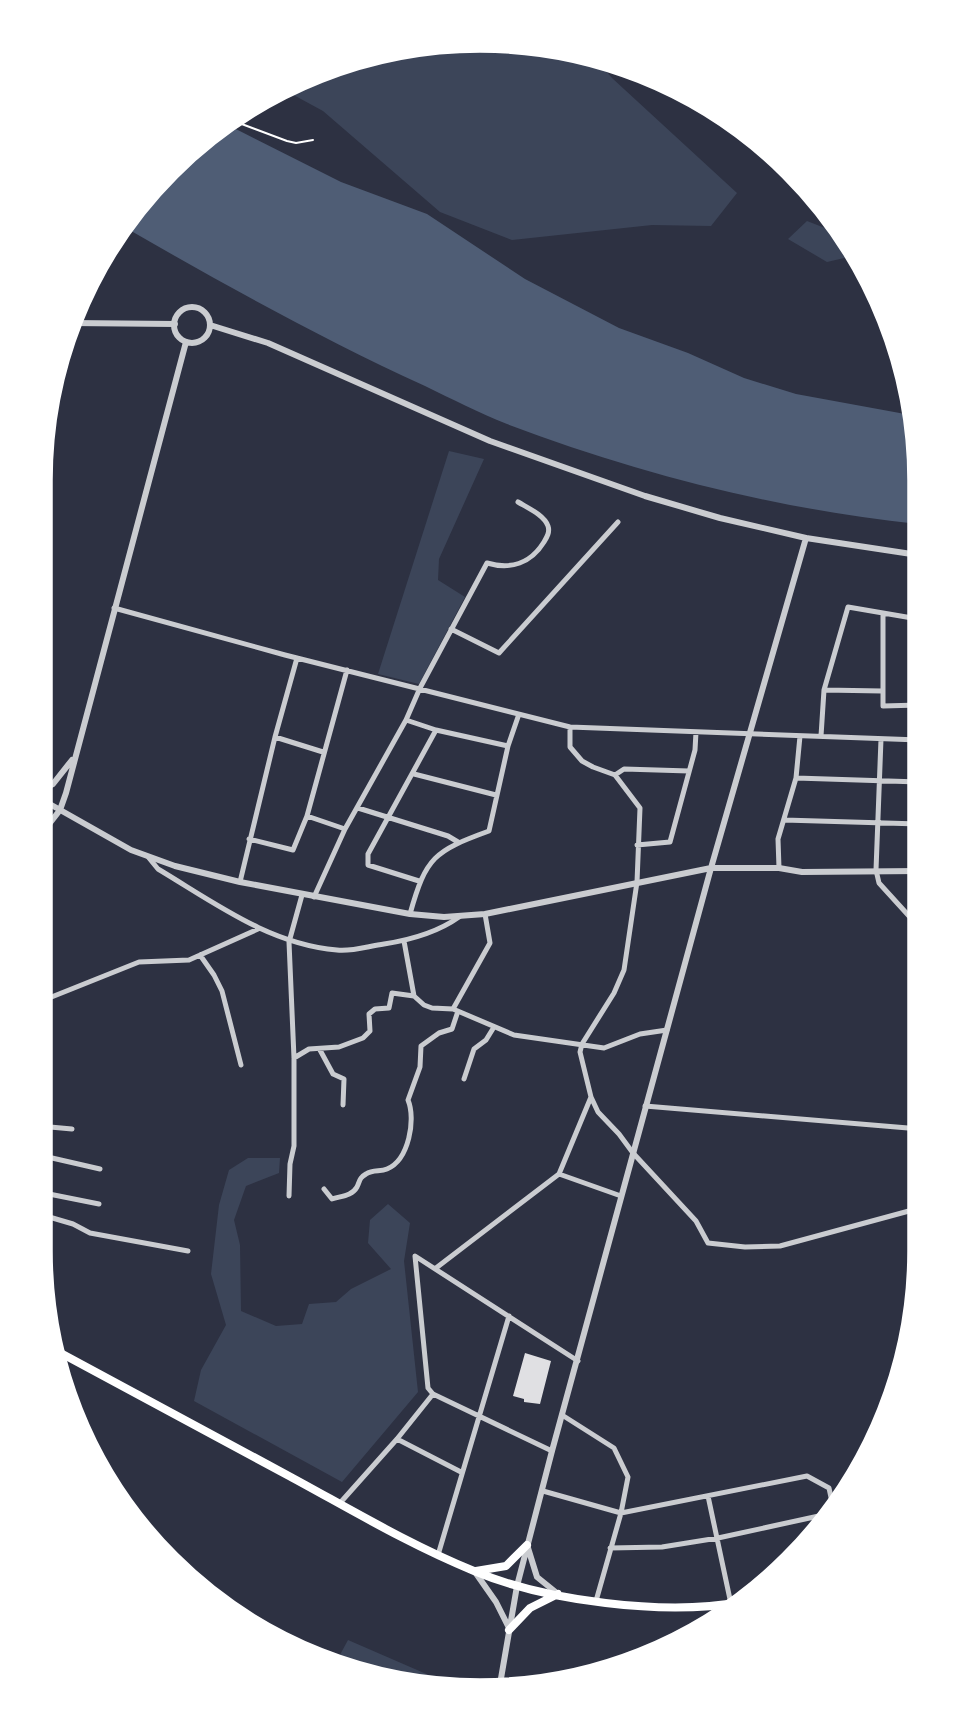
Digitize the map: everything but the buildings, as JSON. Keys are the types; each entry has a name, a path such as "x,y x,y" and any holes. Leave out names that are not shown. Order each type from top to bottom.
{"main road":[{"path":"63,1354 474,1572 517,1586 596,1601 642,1607 723,1605"},
{"path":"474,1572 506,1566 527,1545"},
{"path":"509,1630 530,1608 558,1594"}],"street":[{"path":"196,307 206,314 210,325 202,340 186,342 178,335 175,324 179,313 196,307"},
{"path":"81,323 175,324"},
{"path":"210,325 268,343 539,460 682,507 806,538 909,554"},
{"path":"51,822 60,810 66,793 186,342"},
{"path":"314,897 345,829 406,720 487,563 501,567 526,561 535,555 546,539 549,531 547,524 540,516 518,502"},
{"path":"451,629 499,653 618,522"},
{"path":"501,1679 517,1586 552,1451 711,868 806,538"},
{"path":"821,736 824,690 848,607 909,618"},
{"path":"114,608 297,658 570,727 909,740"},
{"path":"883,615 883,706 909,705"},
{"path":"240,882 297,658"},
{"path":"249,839 293,850 307,816 347,670"},
{"path":"824,690 882,691"},
{"path":"410,914 419,881 438,853 458,842 489,831 508,746 519,714"},
{"path":"406,720 436,730 508,746"},
{"path":"570,727 570,747 582,761 615,775 640,807 637,882 624,970 580,1052 591,1097 598,1112 696,1221 708,1243 745,1247 780,1246 909,1211"},
{"path":"419,881 368,865 368,854 436,730"},
{"path":"637,845 670,842 695,750 696,732"},
{"path":"779,869 778,839 796,778 800,736"},
{"path":"275,737 323,752"},
{"path":"881,739 880,823 876,870 879,883 909,916"},
{"path":"51,785 74,758"},
{"path":"615,775 624,769 689,772"},
{"path":"414,774 496,795"},
{"path":"796,778 909,781"},
{"path":"51,805 149,858 240,882 410,914 459,917 485,914 711,868 802,872 909,871"},
{"path":"358,808 448,836 458,842"},
{"path":"307,816 345,829"},
{"path":"784,820 909,824"},
{"path":"149,858 158,869 258,929 289,942 339,951 404,941 459,917"},
{"path":"289,1196 293,1146 294,1058 289,942 302,895"},
{"path":"324,1189 332,1199 350,1194 366,1173 385,1170 395,1164 405,1150 413,1111 408,1100 420,1067 421,1046 439,1033 452,1029 456,1010 490,943 485,914"},
{"path":"51,997 139,962 188,960 258,929"},
{"path":"404,941 414,996"},
{"path":"200,955 222,990 242,1065"},
{"path":"294,1058 309,1049 339,1047 363,1038 370,1031 369,1014 375,1009 389,1008 392,993 414,996 432,1008 456,1010 514,1035 604,1048 640,1034 667,1030"},
{"path":"464,1079 474,1049 486,1040 494,1027"},
{"path":"320,1050 333,1074 344,1079 343,1105"},
{"path":"436,1268 559,1174 591,1097"},
{"path":"645,1106 909,1128"},
{"path":"51,1127 72,1129"},
{"path":"51,1158 100,1169"},
{"path":"559,1174 621,1196"},
{"path":"51,1193 99,1204"},
{"path":"51,1218 74,1224 90,1234 188,1251"},
{"path":"552,1451 433,1394 428,1388 415,1256 578,1361"},
{"path":"438,1555 509,1316"},
{"path":"340,1503 433,1394"},
{"path":"562,1415 614,1448 628,1477 621,1513 596,1601"},
{"path":"397,1439 461,1472"},
{"path":"543,1491 621,1513 807,1476 829,1488 831,1498"},
{"path":"708,1496 730,1600"},
{"path":"610,1548 662,1547 817,1516"},
{"path":"527,1545 537,1577 558,1594"},
{"path":"474,1572 496,1602 509,1630"}],"path":[{"path":"241,124 287,141 296,143 313,140"}],"shaded area":[{"path":"480,51 536,54 564,59 605,70 737,193 711,226 652,225 512,240 440,212 323,111 292,94 342,74 396,59 424,54"},
{"path":"234,128 341,182 427,214 525,279 619,328 688,353 744,378 796,394 904,414 908,452 909,523 761,499 658,474 557,442 476,411 236,290 131,231 176,176"},
{"path":"807,221 828,229 847,257 827,262 788,239"},
{"path":"449,451 484,459 439,559 438,580 465,597 419,684 378,674"},
{"path":"248,1158 280,1158 279,1173 246,1186 234,1220 240,1245 241,1311 276,1326 302,1324 309,1304 336,1302 351,1289 391,1269 368,1243 370,1220 388,1204 410,1223 404,1261 418,1392 342,1482 194,1401 201,1370 226,1325 211,1274 219,1205 229,1170"},
{"path":"348,1640 435,1678 369,1666 339,1656"}]}
